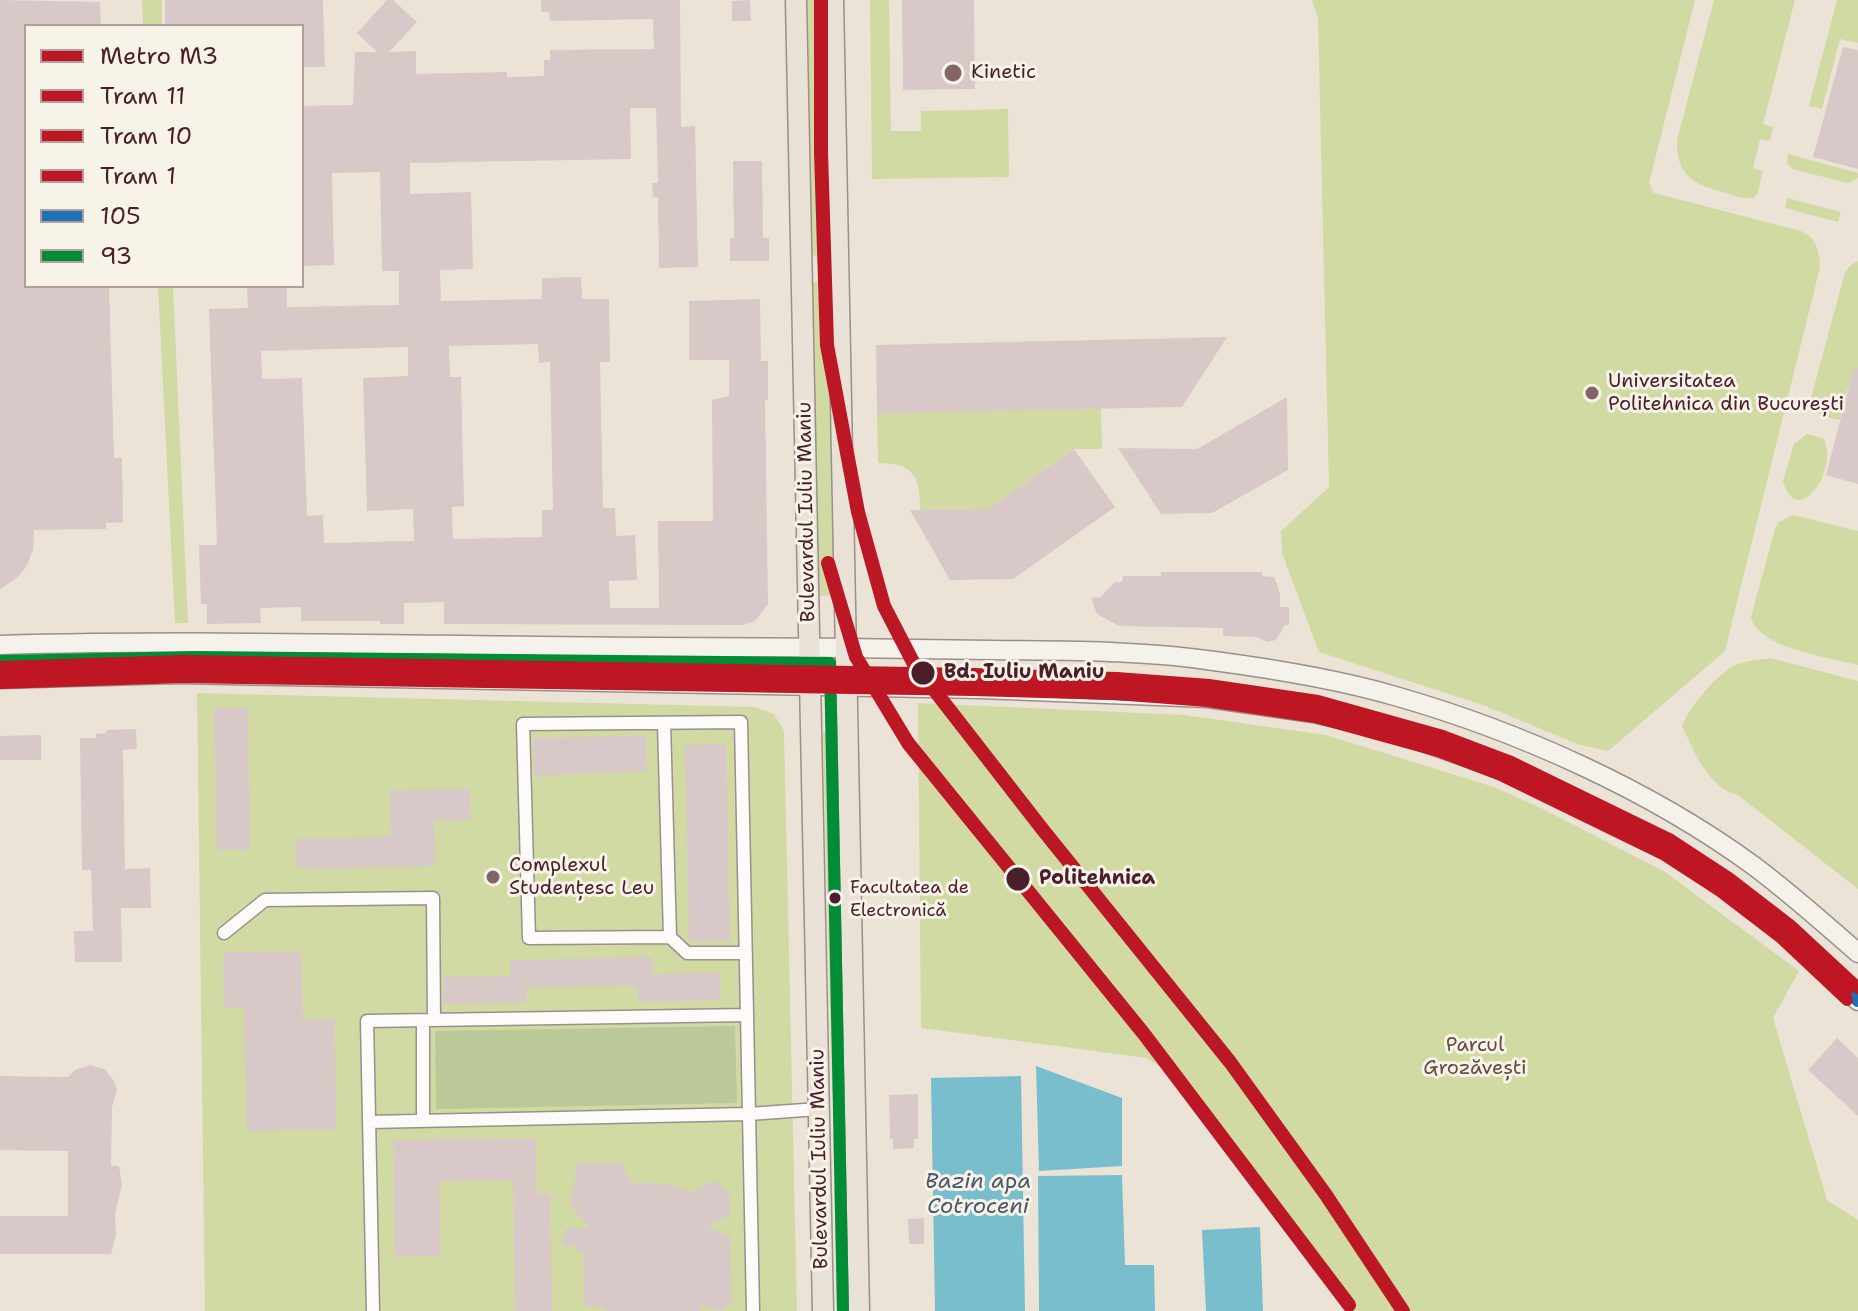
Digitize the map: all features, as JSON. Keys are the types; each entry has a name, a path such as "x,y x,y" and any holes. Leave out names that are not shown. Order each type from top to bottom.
{"main road":[{"name":"Bulevardul Iuliu Maniu","path":"796,0 823,1311"},
{"name":"Bulevardul Iuliu Maniu","path":"833,0 859,1311"},
{"path":"0,645 195,641 846,647 1115,652 1211,660 1319,678 1394,695 1569,760 1667,811 1749,862 1858,953"},
{"path":"0,679 174,674 847,686 1208,698 1313,713 1386,729 1509,772 1655,842 1733,891 1786,934 1858,1001"}],"street":[{"path":"746,953 687,953 670,937 529,938 523,724 741,722 746,953 753,1311"},
{"path":"664,723 670,937"},
{"path":"224,933 265,900 433,898 423,1120"},
{"path":"373,1311 367,1021 747,1015"},
{"path":"369,1122 749,1114 818,1109"}],"green space":[{"path":"142,0 162,0 162,24 143,24"},
{"path":"805,0 824,0 829,251 824,258 817,258 810,252"},
{"path":"870,0 889,0 891,131 921,131 921,111 1008,109 1009,177 872,179"},
{"name":"Universitatea Politehnica din București","path":"1312,0 1695,0 1649,183 1654,193 1801,231 1811,237 1816,246 1820,267 1725,651 1608,751 1580,745 1483,705 1319,652 1282,553 1281,531 1329,487 1318,18"},
{"path":"1714,0 1795,0 1763,124 1773,127 1770,141 1760,139 1753,168 1763,171 1757,195 1753,198 1711,189 1694,181 1683,169 1677,151 1677,140"},
{"path":"1837,0 1858,0 1858,43 1840,39 1822,109 1809,106"},
{"path":"1788,154 1858,173 1858,178 1848,183 1792,169 1787,163"},
{"path":"1787,198 1841,212 1838,222 1785,208"},
{"path":"1858,261 1858,390 1848,388 1840,420 1818,413 1810,402 1845,272"},
{"path":"816,281 825,281 830,288 838,595 817,596 810,287"},
{"path":"158,288 173,288 188,623 175,623"},
{"path":"1101,408 1102,449 1074,449 988,509 920,510 918,488 912,474 900,466 878,463 877,413"},
{"path":"1807,434 1823,438 1827,450 1826,464 1815,490 1798,500 1789,495 1783,481 1794,444"},
{"path":"1793,515 1858,531 1858,665 1781,644 1757,628 1751,617 1775,529 1779,522"},
{"path":"1770,658 1858,681 1858,889 1738,795 1727,791 1710,777 1682,726 1698,700 1722,674 1742,663"},
{"name":"Complexul Studențesc Leu","path":"197,693 755,707 774,714 784,731 797,1311 205,1311"},
{"name":"Parcul Grozăvești","path":"918,703 1184,715 1326,735 1494,787 1665,872 1799,971 1773,1018 1827,1200 1858,1220 1858,1311 1347,1311 1177,1079 1147,1058 921,1028"},
{"path":"823,732 832,732 841,1089 836,1094 832,1090"},
{"path":"735,1026 737,1103 436,1109 435,1031"},
{"path":"838,1128 842,1131 846,1311 837,1311 833,1131"}],"water":[{"name":"Bazin apa Cotroceni","path":"1036,1066 1122,1098 1122,1166 1039,1171"},
{"name":"Bazin apa Cotroceni","path":"1021,1076 1025,1311 935,1311 931,1078"},
{"name":"Bazin apa Cotroceni","path":"1122,1175 1125,1265 1154,1265 1155,1311 1039,1311 1038,1176"},
{"path":"1260,1227 1263,1311 1206,1311 1202,1230"}],"building":[{"path":"0,0 100,2 101,24 24,24 24,288 109,288 114,458 122,458 123,522 106,523 106,529 34,530 33,550 26,567 17,578 0,589"},
{"path":"165,0 323,0 325,67 304,67 304,24 165,24"},
{"path":"387,0 393,0 417,22 389,52 416,51 416,74 507,72 507,77 544,76 544,60 550,60 550,50 654,49 653,19 550,21 549,12 541,12 541,0 680,0 681,127 695,126 698,267 659,268 658,197 653,197 652,183 658,183 656,108 630,108 631,159 410,163 410,194 471,192 473,269 440,270 441,301 542,299 542,278 581,277 582,299 609,299 610,362 600,362 603,508 615,508 616,536 635,535 637,580 609,581 610,608 659,608 658,521 713,521 712,400 729,396 729,360 689,360 689,301 760,299 761,361 768,361 768,400 765,400 768,604 755,621 743,625 444,624 444,602 404,603 404,624 301,621 301,607 260,608 261,623 207,624 207,604 201,604 199,545 217,545 209,309 248,308 247,288 287,288 287,307 399,305 399,271 382,271 380,172 332,173 334,265 304,266 304,106 353,105 355,52 377,52 357,33","holes":["538,344 539,363 550,362 553,510 542,510 542,537 453,539 452,507 464,506 461,377 450,377 449,346","408,347 408,376 363,378 367,511 413,509 414,541 324,543 323,515 307,516 302,378 262,379 261,351"]},
{"path":"750,0 751,21 732,21 732,1"},
{"path":"902,0 974,0 975,89 903,90"},
{"path":"1843,47 1858,50 1858,169 1813,157"},
{"path":"733,161 762,161 763,238 769,238 769,261 730,261 730,238 734,238"},
{"path":"1227,337 1182,407 877,413 876,345"},
{"path":"1854,368 1858,368 1858,484 1826,475"},
{"path":"1287,397 1288,470 1212,513 1161,514 1118,448 1197,449"},
{"path":"1074,449 1115,507 1013,579 950,580 910,510 988,509"},
{"path":"1161,572 1262,572 1262,576 1274,577 1280,593 1280,607 1289,607 1289,625 1285,625 1276,640 1267,642 1256,637 1223,636 1223,628 1119,626 1097,614 1091,598 1100,597 1115,582 1122,582 1123,576 1161,576"},
{"path":"214,708 248,708 250,850 217,850"},
{"path":"136,729 137,749 123,750 125,869 150,868 151,908 121,908 122,962 75,962 74,931 93,931 91,870 82,870 80,738 96,738 96,734 106,733 106,730"},
{"path":"41,735 41,760 0,760 0,736"},
{"path":"646,735 647,771 534,776 533,738"},
{"path":"726,744 730,941 689,942 685,745"},
{"path":"470,789 471,820 434,820 435,866 297,869 296,839 391,837 390,790"},
{"path":"301,951 303,1020 334,1019 337,1129 247,1131 244,1007 224,1008 223,952"},
{"path":"652,957 653,974 720,973 721,1000 638,1002 638,986 526,987 527,1002 443,1004 443,977 510,976 510,960"},
{"path":"1837,1038 1858,1058 1858,1116 1808,1070"},
{"path":"91,1065 106,1070 117,1090 112,1107 111,1166 119,1166 122,1184 111,1254 0,1254 0,1216 68,1216 68,1151 0,1150 0,1076 68,1077 75,1070"},
{"path":"918,1094 918,1139 914,1139 914,1148 893,1149 889,1095"},
{"path":"536,1138 537,1194 550,1194 552,1311 515,1311 513,1180 439,1181 441,1256 395,1257 393,1140"},
{"path":"578,1163 623,1163 630,1183 661,1183 692,1192 715,1180 729,1192 730,1214 707,1227 730,1236 731,1304 722,1311 700,1306 700,1311 605,1311 605,1307 584,1306 583,1252 577,1252 577,1246 562,1246 565,1229 590,1228 570,1204"},
{"path":"924,1218 924,1244 909,1244 908,1219"}],"metro line":[{"name":"M3","path":"821,0 821,152 827,345 858,512 884,606 914,664 1230,1062 1326,1195 1403,1311"},
{"name":"M3","path":"828,563 856,657 908,743 1144,1034 1349,1305"}],"tram line":[{"name":"11","path":"0,667 182,661 973,674 1117,678 1209,685 1318,701 1443,736 1509,761 1671,840 1729,878 1790,925 1858,988"},
{"name":"1","path":"1,676 183,670 1117,685 1289,705 1351,718 1424,739 1495,766 1600,814 1724,885 1772,922 1847,990"},
{"name":"10","path":"1,683 182,677 973,690 1116,694 1207,701 1315,717 1438,751 1503,776 1663,854 1720,891 1780,937 1847,1000"}],"transit line":[{"name":"93","path":"0,661 195,657 830,663 843,1311"},
{"name":"105","path":"0,679 174,674 980,689 1208,698 1313,713 1386,729 1509,772 1655,842 1733,891 1786,934 1858,1001"}],"place":[{"name":"Kinetic","path":"953,73"},
{"name":"Universitatea Politehnica din București","path":"1592,393"},
{"name":"Bd. Iuliu Maniu","path":"923,673"},
{"name":"Complexul Studențesc Leu","path":"493,877"},
{"name":"Politehnica","path":"1018,879"},
{"name":"Facultatea de Electronică","path":"835,898"}]}
